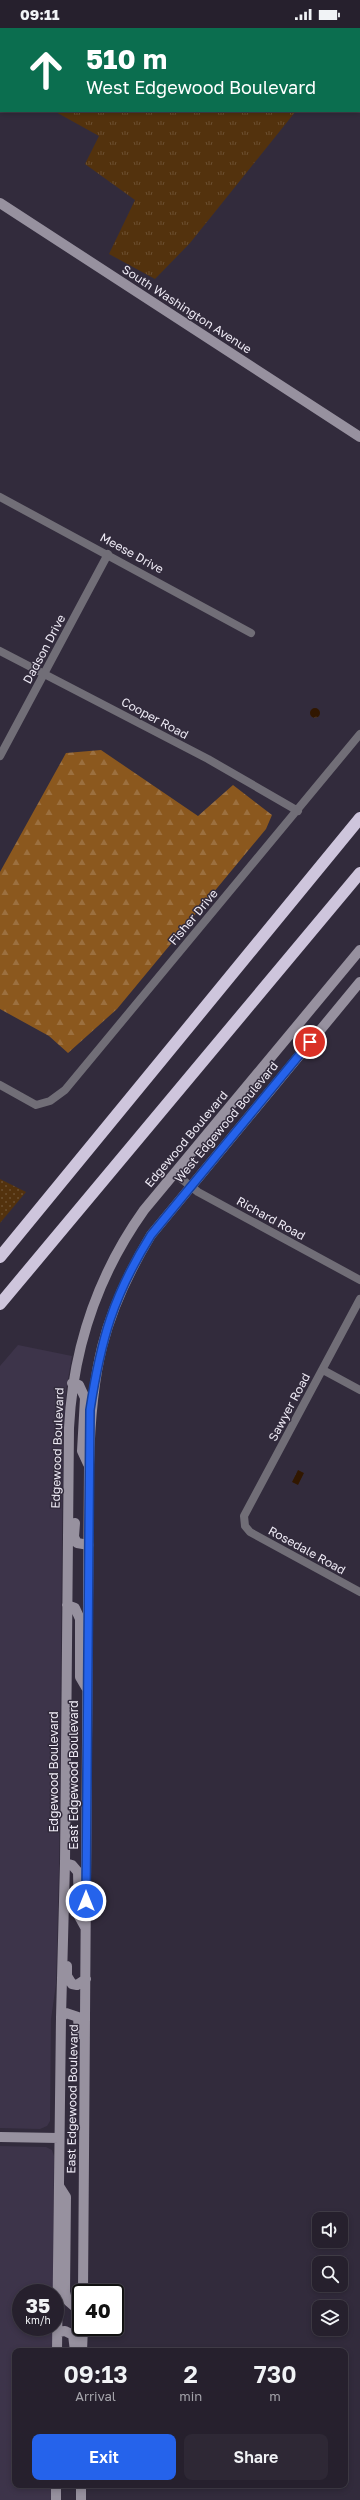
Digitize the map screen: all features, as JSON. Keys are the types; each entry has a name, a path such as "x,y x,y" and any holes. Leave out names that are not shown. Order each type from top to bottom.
{"highway":[{"path":"0,1257 360,818"},
{"path":"0,1304 360,873"}],"street":[{"name":"South Washington Avenue","path":"0,203 360,437"},
{"name":"Meese Drive","path":"0,497 252,633"},
{"name":"Dadson Drive","path":"0,756 108,554"},
{"name":"Cooper Road","path":"0,651 208,759 298,810"},
{"name":"Fisher Drive","path":"0,1085 36,1105 50,1101 65,1090 360,734"},
{"name":"Edgewood Boulevard","path":"60,2017 65,1863 68,1472 72,1383 80,1342 102,1281 128,1232 174,1173 360,950"},
{"name":"West Edgewood Boulevard","path":"134,1264 151,1235 190,1185 360,982"},
{"name":"Richard Road","path":"174,1173 190,1185 360,1280"},
{"name":"East Edgewood Boulevard","path":"83,2284 90,1410 97,1360 107,1325 134,1264"},
{"name":"Sawyer Road","path":"245,1526 244,1516 360,1300"},
{"path":"323,1370 360,1390"},
{"path":"72,1383 79,1385 85,1398 82,1451 89,1466"},
{"path":"68,1472 75,1481 74,1537 77,1543 89,1545"},
{"name":"Rosedale Road","path":"245,1526 250,1532 360,1592"},
{"path":"67,1605 75,1608 80,1619 80,1677 87,1689"},
{"path":"65,1863 72,1865 78,1872 79,1916 86,1929"},
{"path":"62,1919 68,1936 68,1980 77,1986 86,1980"},
{"path":"60,2017 66,2013 73,2014 79,2022 78,2104 85,2118"},
{"name":"East Edgewood Boulevard","path":"58,2284 60,2017"},
{"path":"0,2138 59,2138"},
{"path":"58,2184 66,2197 65,2292 72,2305"},
{"path":"64,2331 74,2334 76,2348"},
{"name":"East Edgewood Boulevard","path":"57,2348 58,2336"},
{"path":"82,2348 83,2336"},
{"path":"56,2488 56,2500"},
{"path":"81,2488 81,2500"}],"shaded area":[{"path":"18,1345 72,1356 66,1390 63,1435 59,1870 56,1984 51,2019 50,2121 47,2126 40,2129 0,2128 0,1366"},
{"path":"0,2146 46,2147 52,2150 54,2156 53,2284 12,2284 12,2336 53,2336 52,2348 12,2348 12,2488 51,2488 51,2500 0,2500"}],"green space":[{"path":"56,112 295,112 190,243 155,279 109,254 135,200 85,164 99,136"},
{"path":"101,750 198,816 233,785 272,815 266,829 117,1009 68,1053 49,1036 0,1009 0,872 66,753"},
{"path":"0,1179 26,1192 0,1223"}],"water":[{"path":"313,708 317,708 319,709 319,717 313,718 310,715 310,711"},
{"path":"298,1470 304,1473 298,1485 292,1482"}],"route":[{"path":"86,1901 90,1410 97,1360 107,1325 119,1295 134,1264 151,1235 190,1185 310,1042"}]}
